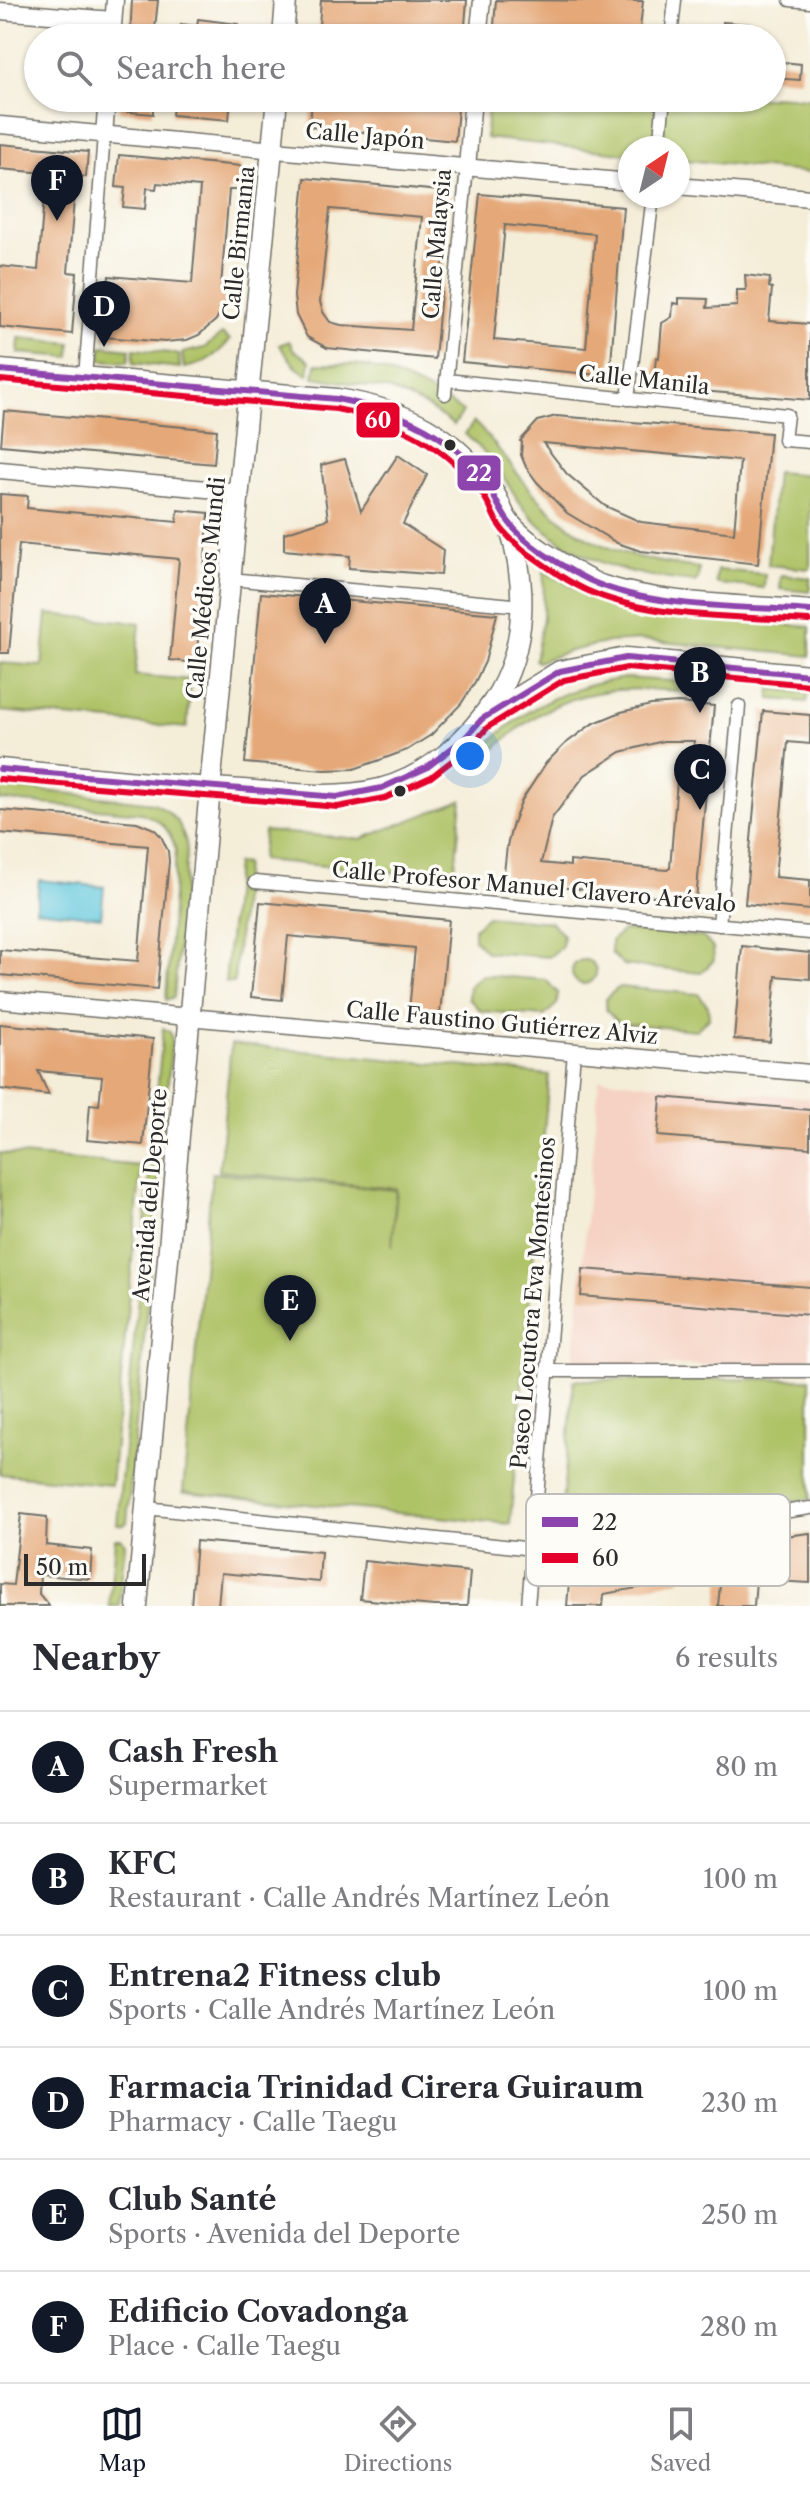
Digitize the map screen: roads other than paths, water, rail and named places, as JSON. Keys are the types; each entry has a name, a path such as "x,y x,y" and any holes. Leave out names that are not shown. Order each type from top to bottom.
{"street":[{"path":"113,24 115,0"},
{"path":"284,24 286,0"},
{"path":"479,24 482,0"},
{"path":"672,24 675,0"},
{"path":"790,0 810,2"},
{"path":"9,7 113,20"},
{"path":"85,377 106,112"},
{"name":"Calle Birmania","path":"249,392 276,112"},
{"name":"Calle Malaysia","path":"446,387 472,112"},
{"path":"660,136 663,112"},
{"name":"Calle Japón","path":"0,125 618,181"},
{"path":"690,187 810,198"},
{"path":"628,399 652,208"},
{"path":"0,370 337,399 375,405 402,414 449,443 475,468 496,496 508,522 521,575 523,606 511,665 482,719 464,739 435,762 406,779 382,788 337,797 0,769"},
{"name":"Calle Manila","path":"446,387 628,399 787,415 784,440 810,442"},
{"name":"Calle Médicos Mundi","path":"210,788 249,392"},
{"path":"0,470 239,492"},
{"path":"508,522 542,551 601,585 655,597 810,611"},
{"path":"230,579 523,606"},
{"path":"482,719 560,671 626,658 810,675"},
{"path":"719,925 739,706"},
{"name":"Avenida del Deporte","path":"137,1606 210,788"},
{"name":"Calle Profesor Manuel Clavero Arévalo","path":"255,882 810,933"},
{"name":"Calle Faustino Gutiérrez Alviz","path":"0,1000 810,1073"},
{"name":"Paseo Locutora Eva Montesinos","path":"538,1494 574,1052"},
{"path":"548,1371 810,1371"},
{"path":"146,1508 526,1548"},
{"path":"790,1511 810,1508"},
{"name":"Paseo Locutora Eva Montesinos","path":"528,1606 530,1586"}],"water":[{"path":"39,880 104,887 101,917 36,910"}],"place":[{"name":"Edificio Covadonga","path":"57,221"},
{"name":"Farmacia Trinidad Cirera Guiraum","path":"104,347"},
{"name":"Cash Fresh","path":"325,644"},
{"name":"KFC","path":"700,713"},
{"name":"Entrena2 Fitness club","path":"700,810"},
{"name":"Club Santé","path":"290,1341"}]}
